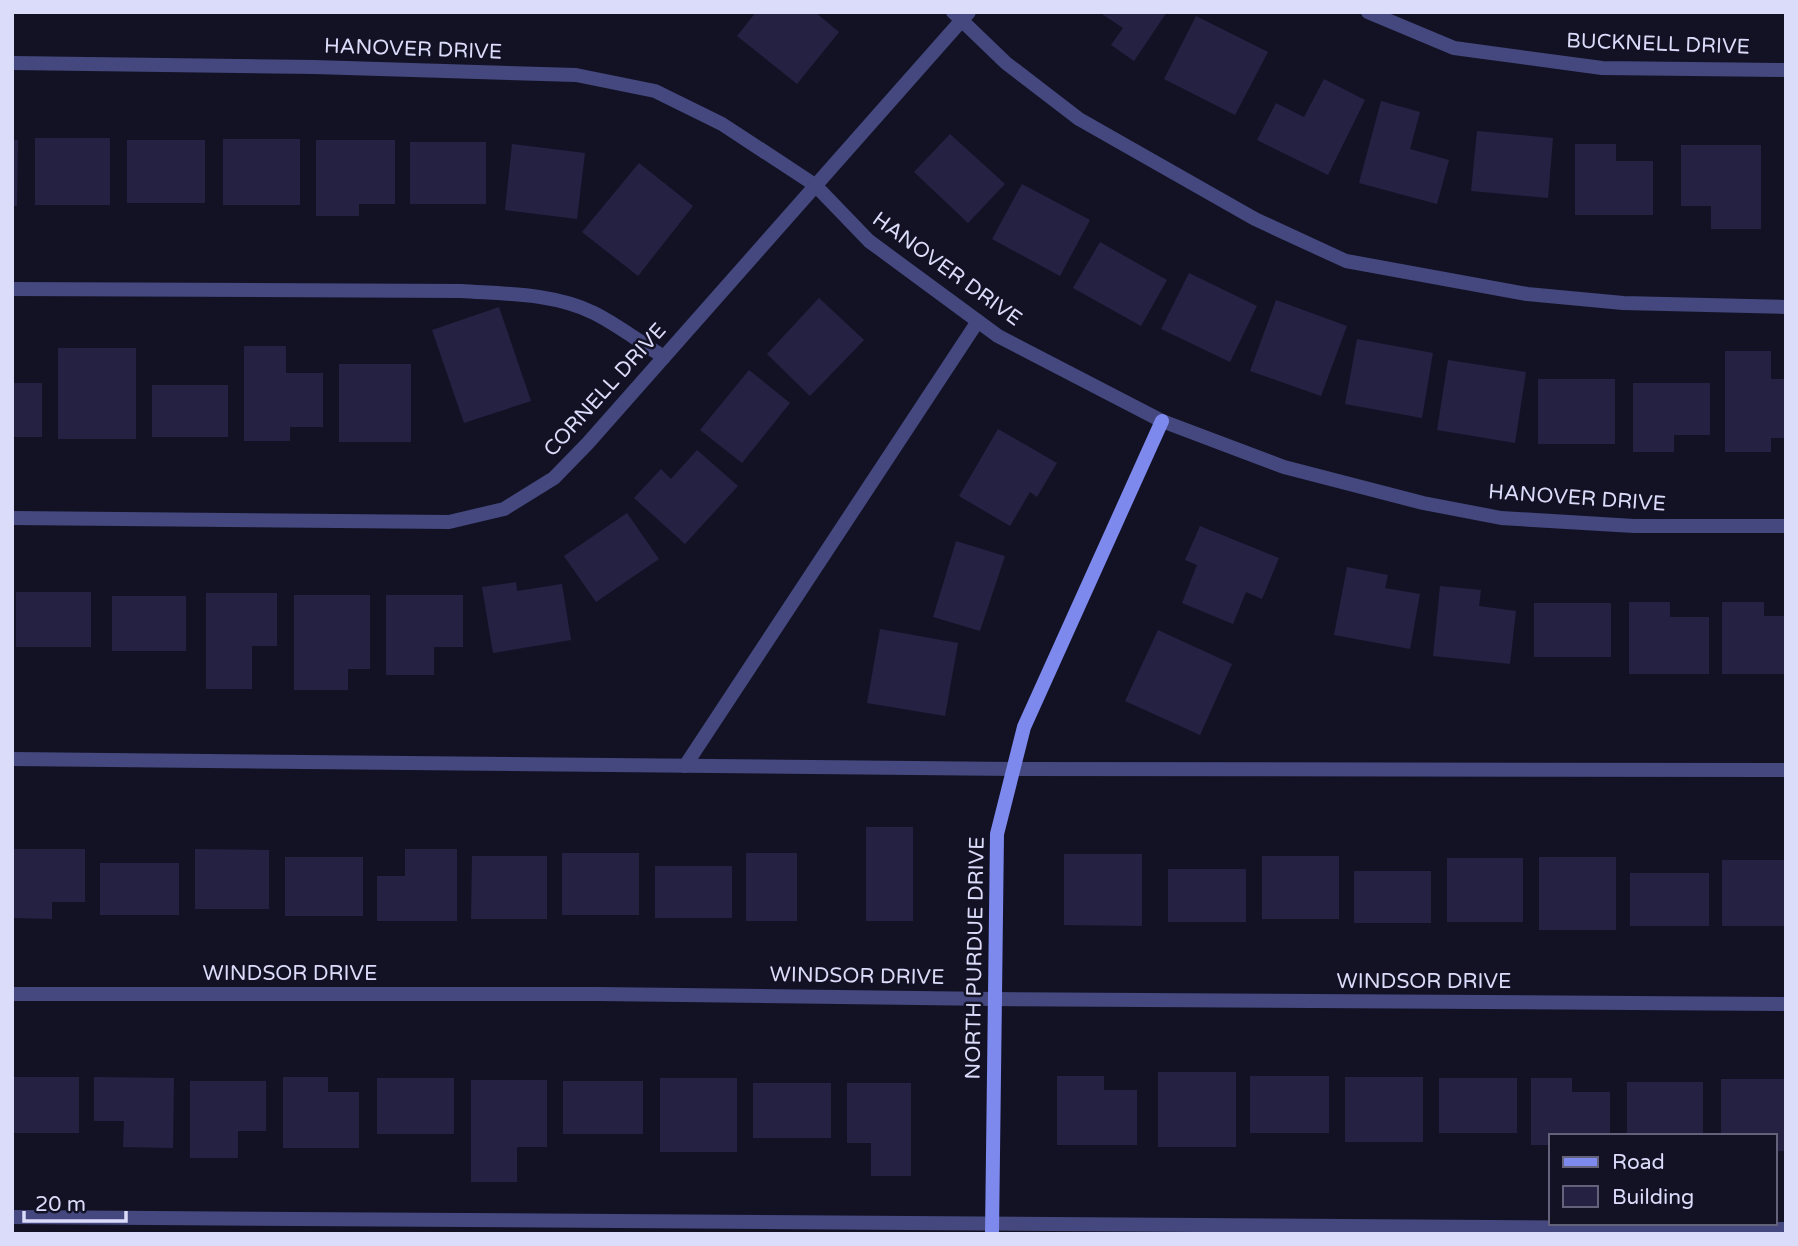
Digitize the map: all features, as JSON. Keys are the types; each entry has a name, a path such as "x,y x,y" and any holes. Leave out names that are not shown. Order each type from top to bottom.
{"street":[{"name":"BUCKNELL DRIVE","path":"1368,12 1454,48 1468,50 1602,68 1786,70"},
{"name":"CORNELL DRIVE","path":"12,518 449,522 504,509 554,478 588,443 962,15"},
{"path":"962,15 1006,63 1079,119 1255,219 1346,261 1527,294 1623,303 1786,307"},
{"name":"HANOVER DRIVE","path":"12,64 314,67 576,75 655,91 722,124 815,185 869,241 998,336 1162,422 1284,467 1423,503 1501,518 1634,526 1786,526"},
{"path":"12,289 460,291 527,296 555,300 594,313 664,357"},
{"path":"685,766 978,321"},
{"name":"NORTH PURDUE DRIVE","path":"992,1229 998,834 1024,727 1162,422"},
{"path":"12,759 1014,769 1786,770"},
{"name":"WINDSOR DRIVE","path":"12,994 599,994 1786,1004"},
{"path":"12,1217 992,1229 1786,1229"}],"building":[{"path":"756,12 815,12 839,32 797,84 737,36"},
{"path":"1099,12 1167,12 1134,61 1111,45 1123,28"},
{"path":"1196,16 1268,52 1235,115 1164,79"},
{"path":"1324,79 1365,100 1328,175 1257,140 1276,103 1304,117"},
{"path":"1381,101 1420,112 1410,149 1449,160 1437,204 1359,183"},
{"path":"1477,131 1553,138 1548,198 1471,191"},
{"path":"950,134 1005,184 968,223 914,172"},
{"path":"35,138 110,138 110,205 35,205"},
{"path":"223,139 300,139 300,205 223,205"},
{"path":"12,140 18,140 17,206 12,206"},
{"path":"127,140 205,140 205,203 127,203"},
{"path":"316,140 395,140 395,204 359,204 359,216 316,216"},
{"path":"410,142 486,142 486,204 410,204"},
{"path":"512,144 585,153 577,219 505,210"},
{"path":"1575,144 1616,144 1616,161 1653,161 1653,215 1575,215"},
{"path":"1681,145 1761,145 1761,229 1711,229 1711,206 1681,206"},
{"path":"639,163 693,206 638,276 582,232"},
{"path":"1022,184 1090,220 1060,276 992,239"},
{"path":"1100,242 1167,280 1141,326 1073,288"},
{"path":"1189,273 1257,306 1230,362 1161,329"},
{"path":"819,298 864,340 810,396 767,354"},
{"path":"1276,300 1347,326 1321,396 1250,371"},
{"path":"499,307 531,401 464,423 432,330"},
{"path":"1357,339 1433,353 1422,418 1345,404"},
{"path":"244,346 286,346 286,373 323,373 323,427 290,427 290,441 244,441"},
{"path":"58,348 136,348 136,439 58,439"},
{"path":"1725,351 1771,351 1771,379 1786,379 1786,438 1771,438 1771,452 1725,452"},
{"path":"1448,360 1526,372 1515,443 1437,430"},
{"path":"339,364 411,364 411,442 339,442"},
{"path":"749,370 790,403 742,463 700,430"},
{"path":"1538,379 1615,379 1615,444 1538,444"},
{"path":"12,383 42,383 42,437 12,437"},
{"path":"1633,383 1710,383 1710,435 1674,435 1674,452 1633,452"},
{"path":"152,385 228,385 228,437 152,437"},
{"path":"998,429 1057,463 1037,497 1030,492 1010,526 959,496"},
{"path":"697,450 738,486 685,544 634,498 661,469 671,479"},
{"path":"627,513 659,559 596,602 564,556"},
{"path":"1200,526 1279,558 1262,599 1246,592 1233,624 1182,603 1197,565 1185,560"},
{"path":"956,541 1005,556 980,631 933,617"},
{"path":"1347,567 1388,575 1385,588 1420,594 1410,649 1334,635"},
{"path":"516,582 517,591 562,584 571,640 493,653 482,587"},
{"path":"1440,586 1481,590 1479,606 1516,611 1510,664 1433,656"},
{"path":"16,592 91,592 91,647 16,647"},
{"path":"206,593 277,593 277,646 252,646 252,689 206,689"},
{"path":"294,595 370,595 370,669 348,669 348,690 294,690"},
{"path":"386,595 463,595 463,647 434,647 434,675 386,675"},
{"path":"112,596 186,596 186,651 112,651"},
{"path":"1629,602 1670,602 1670,617 1709,617 1709,674 1629,674"},
{"path":"1722,602 1764,602 1764,616 1786,616 1786,674 1722,674"},
{"path":"1534,603 1611,603 1611,657 1534,657"},
{"path":"880,629 958,643 945,716 867,703"},
{"path":"1158,630 1232,664 1200,735 1125,701"},
{"path":"866,827 913,827 913,921 866,921"},
{"path":"12,849 85,849 85,902 52,902 52,919 12,918"},
{"path":"195,849 269,850 269,909 195,909"},
{"path":"405,849 457,849 457,921 377,921 377,876 405,876"},
{"path":"562,853 639,853 639,915 562,915"},
{"path":"746,853 797,853 797,921 746,921"},
{"path":"1064,854 1142,854 1142,926 1064,925"},
{"path":"472,856 547,856 547,919 471,919"},
{"path":"1262,856 1339,856 1339,919 1262,919"},
{"path":"285,857 363,857 363,916 285,916"},
{"path":"1539,857 1616,857 1616,930 1539,930"},
{"path":"1447,858 1523,858 1523,922 1447,922"},
{"path":"1722,860 1786,860 1786,926 1722,926"},
{"path":"100,863 179,863 179,915 100,915"},
{"path":"655,866 732,866 732,918 655,918"},
{"path":"1168,869 1246,869 1246,922 1168,922"},
{"path":"1354,871 1431,871 1431,923 1354,923"},
{"path":"1630,873 1709,873 1709,926 1630,926"},
{"path":"1158,1072 1236,1072 1236,1147 1158,1147"},
{"path":"1057,1076 1104,1076 1104,1090 1137,1090 1137,1145 1057,1145"},
{"path":"1250,1076 1329,1076 1329,1133 1250,1133"},
{"path":"12,1077 79,1077 79,1133 12,1133"},
{"path":"94,1077 174,1078 173,1148 123,1147 124,1121 94,1121"},
{"path":"283,1077 328,1077 328,1092 359,1092 359,1148 283,1148"},
{"path":"1345,1077 1423,1077 1423,1142 1345,1142"},
{"path":"377,1078 454,1078 454,1134 377,1134"},
{"path":"660,1078 737,1078 737,1152 660,1152"},
{"path":"1439,1078 1517,1078 1517,1133 1439,1133"},
{"path":"1531,1078 1572,1078 1572,1092 1610,1092 1610,1134 1549,1134 1549,1145 1531,1145"},
{"path":"1721,1079 1786,1079 1786,1151 1777,1151 1777,1134 1721,1134"},
{"path":"471,1080 547,1080 547,1147 517,1147 517,1182 471,1182"},
{"path":"190,1081 266,1081 266,1131 238,1131 238,1158 190,1158"},
{"path":"563,1081 643,1081 643,1134 563,1134"},
{"path":"1627,1082 1703,1082 1703,1134 1627,1134"},
{"path":"753,1083 831,1083 831,1138 753,1138"},
{"path":"847,1083 911,1083 911,1176 871,1176 871,1143 847,1143"}]}
